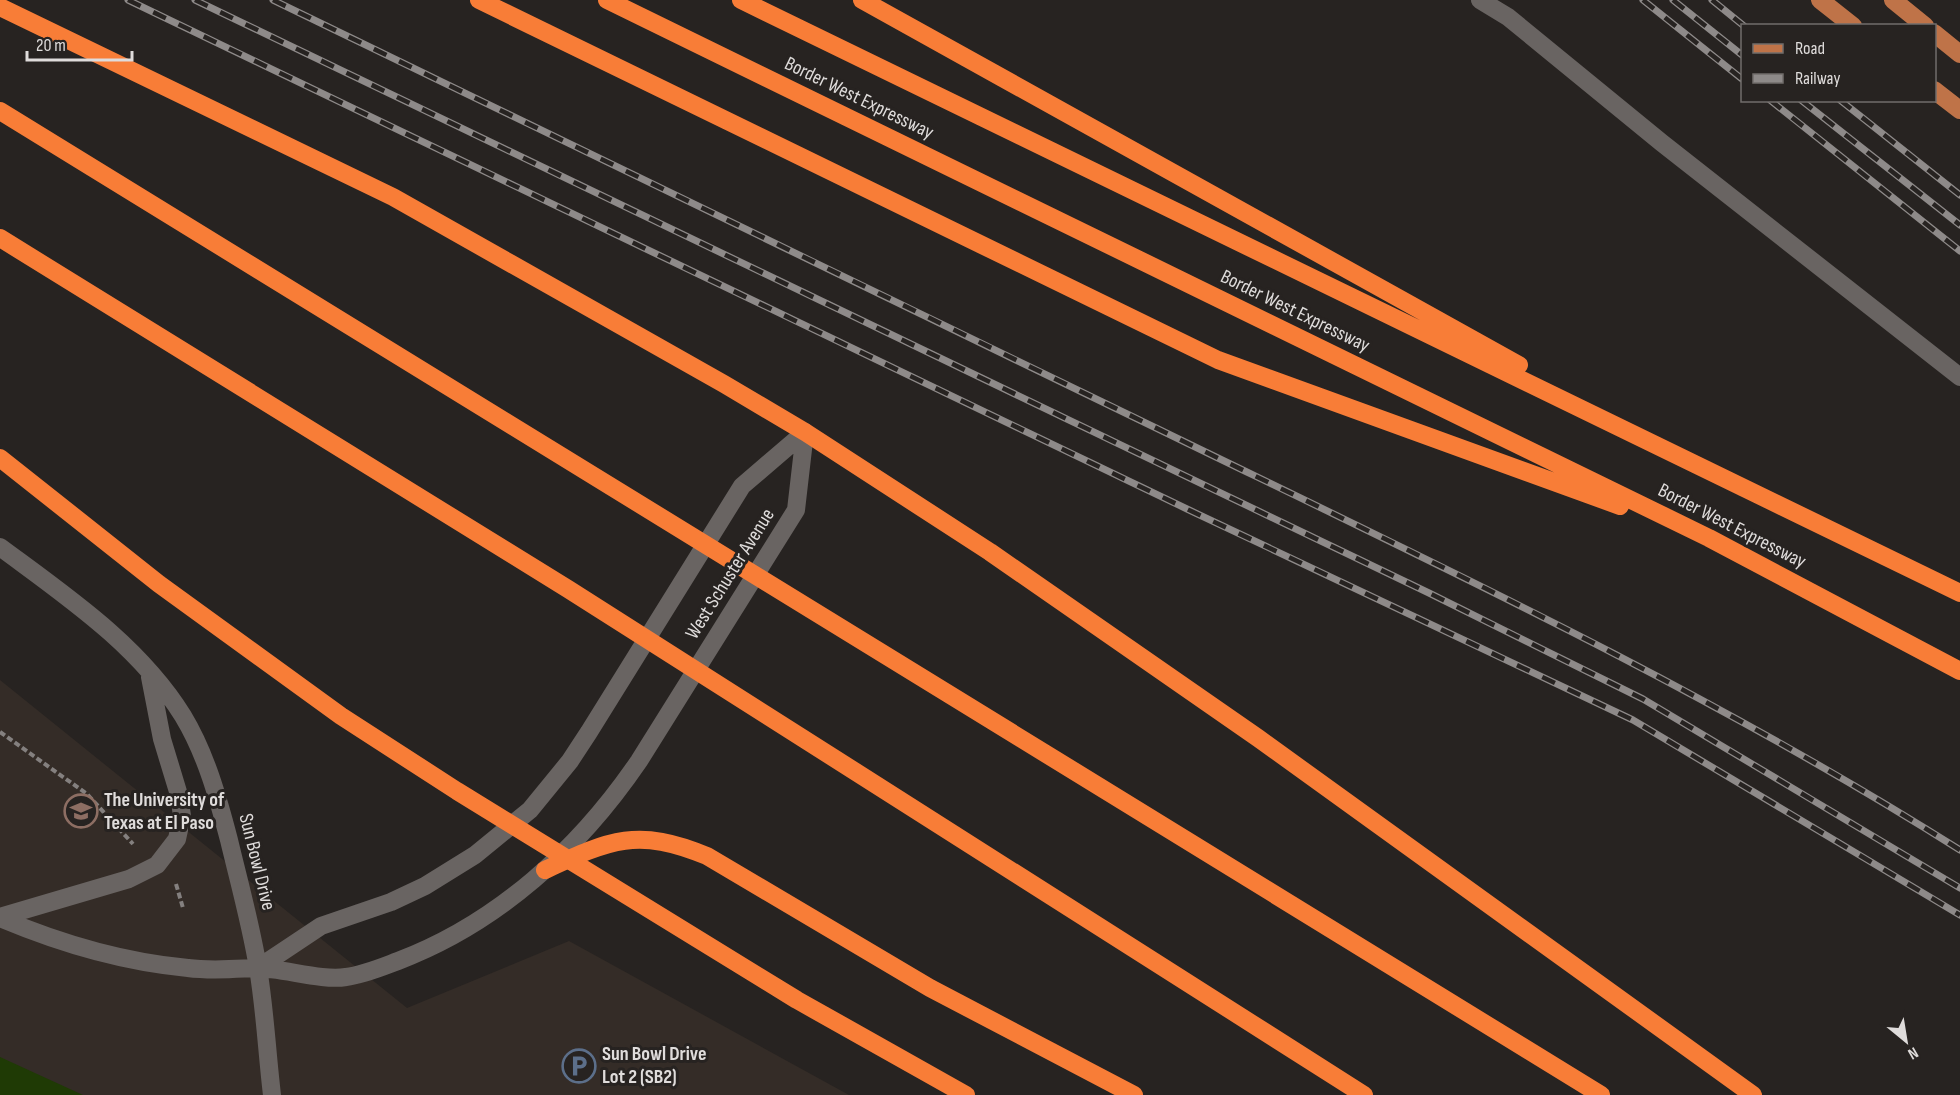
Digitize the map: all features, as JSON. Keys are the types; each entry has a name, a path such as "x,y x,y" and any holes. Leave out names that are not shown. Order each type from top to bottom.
{"highway":[{"path":"479,0 1218,360 1709,538"},
{"name":"Border West Expressway","path":"607,0 1709,538 1960,671"},
{"name":"Border West Expressway","path":"741,0 1960,594"},
{"path":"862,0 1698,466"},
{"path":"0,7 393,197 805,432 990,552 1258,738 1753,1095"},
{"path":"0,111 1593,1090"},
{"path":"0,238 777,720 1364,1095"},
{"path":"0,458 232,639 341,716 457,791 797,1000 966,1095"},
{"path":"545,870 616,840 637,838 687,848 707,856 930,988 1134,1095"}],"main road":[{"path":"1480,0 1508,17 1671,151 1960,377"},
{"path":"1820,0 1850,24"},
{"path":"1893,0 1923,24"},
{"path":"1936,34 1960,54"},
{"path":"1936,91 1960,110"},
{"name":"West Schuster Avenue","path":"0,917 37,934 115,957 187,968 258,968 345,978 415,954 478,921 545,870 579,839 616,794 796,510 805,432"},
{"name":"West Schuster Avenue","path":"258,968 321,926 352,918 425,886 484,849 530,810 563,770 589,732 742,486 805,432"},
{"name":"Sun Bowl Drive","path":"0,547 84,610 149,672 182,716 212,781 240,885 258,968 272,1095"},
{"path":"0,917 129,879 157,865 177,839 182,816 179,795 162,739 149,672"}],"path":[{"path":"0,732 87,794 133,844"},
{"path":"175,880 183,908"}],"shaded area":[{"name":"The University of Texas at El Paso","path":"0,680 407,1008 569,941 849,1095 0,1095"}],"green space":[{"path":"0,1057 83,1095 0,1095"}],"railway":[{"path":"128,0 1187,509 1633,720 1960,915"},
{"path":"195,0 1429,593 1643,699 1960,888"},
{"path":"273,0 1482,586 1772,738 1960,850"},
{"path":"1643,0 1741,78"},
{"path":"1673,0 1741,54"},
{"path":"1712,0 1742,24"},
{"path":"1773,102 1960,251"},
{"path":"1804,102 1960,225"},
{"path":"1843,102 1960,195"}],"place":[{"name":"The University of Texas at El Paso","path":"81,811"},
{"name":"Sun Bowl Drive Lot 2 (SB2)","path":"579,1066"}]}
